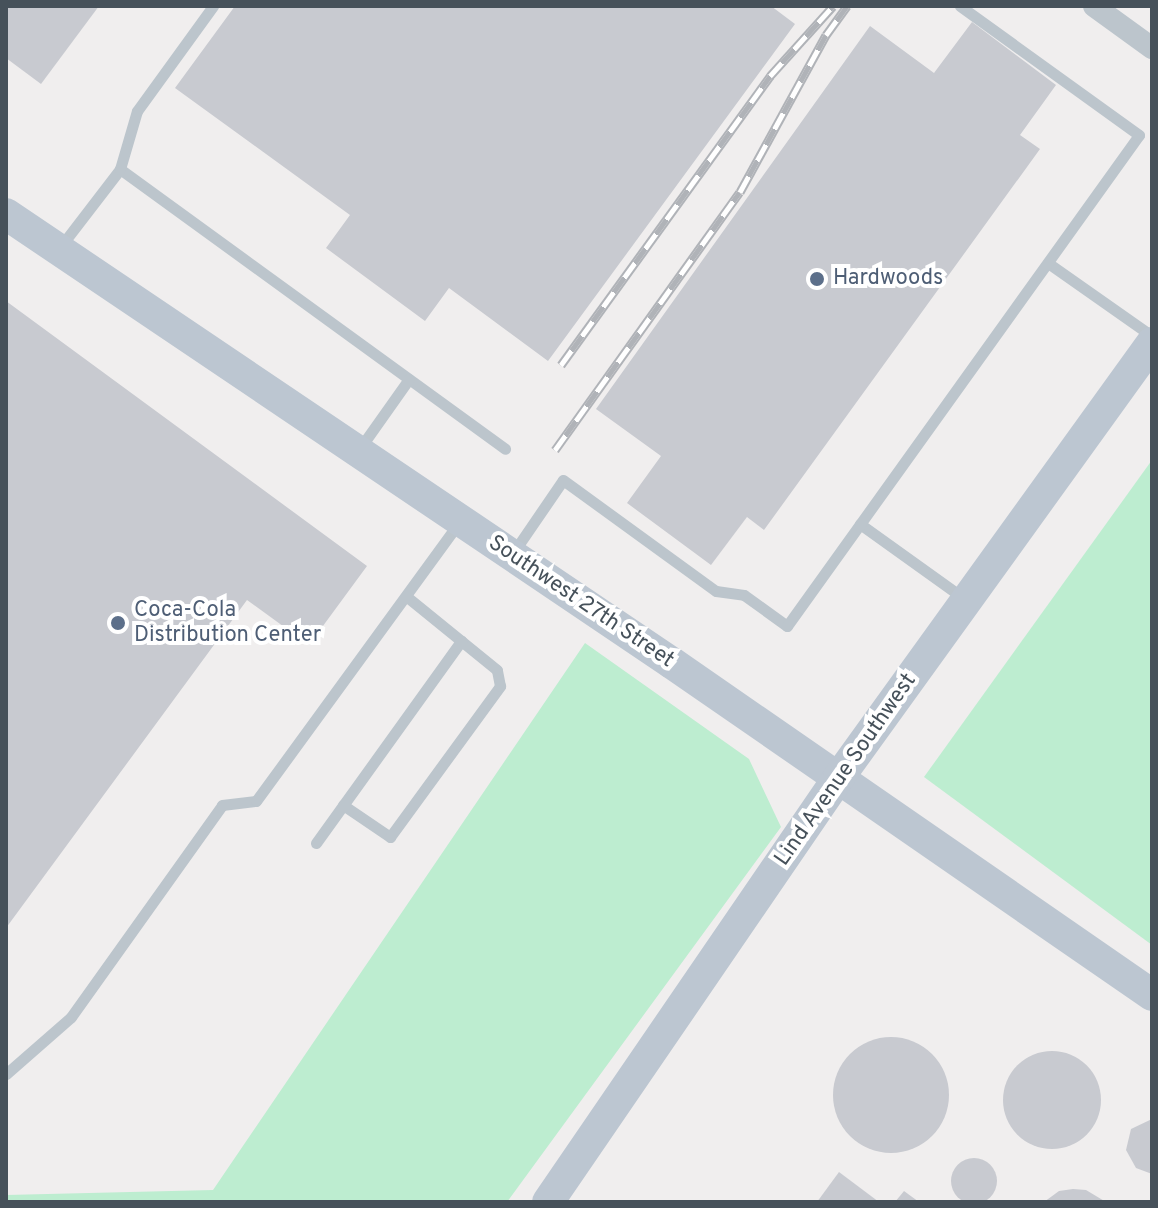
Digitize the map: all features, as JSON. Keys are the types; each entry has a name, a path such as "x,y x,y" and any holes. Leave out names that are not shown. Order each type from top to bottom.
{"street":[{"path":"1094,6 1152,48"},
{"name":"Southwest 27th Street","path":"6,214 839,777 1152,995"},
{"name":"Lind Avenue Southwest","path":"548,1202 839,777 1152,343"}],"lane":[{"path":"58,249 120,169 137,111 213,6"},
{"path":"512,555 563,480 716,591 744,595 787,626 1139,135 960,6"},
{"path":"120,169 505,449"},
{"path":"1048,263 1152,336"},
{"path":"358,451 409,379"},
{"path":"6,1074 71,1017 222,805 256,801 461,520"},
{"path":"860,524 967,600"},
{"path":"343,805 390,837 500,686 497,670 406,596"},
{"path":"316,843 461,641"}],"green space":[{"path":"1152,460 1152,945 924,777"},
{"path":"585,643 749,759 781,827 507,1202 6,1202 6,1195 213,1190"}],"building":[{"path":"6,6 99,6 41,84 6,58"},
{"path":"235,6 771,6 795,24 548,361 449,288 425,321 326,248 350,215 175,88"},
{"name":"Hardwoods","path":"972,22 1056,85 1020,135 1040,149 764,530 747,517 711,565 627,503 661,456 596,409 870,26 934,73"},
{"name":"Coca-Cola Distribution Center","path":"6,301 367,566 309,645 247,600 6,928"},
{"path":"891,1037 913,1042 932,1054 944,1073 949,1095 944,1117 932,1136 913,1148 891,1153 869,1148 850,1136 838,1117 833,1095 838,1073 850,1054 869,1042"},
{"path":"1052,1051 1079,1059 1093,1073 1101,1100 1093,1127 1079,1141 1052,1149 1025,1141 1011,1127 1003,1100 1011,1073 1025,1059"},
{"path":"1152,1119 1152,1174 1136,1168 1126,1150 1131,1129"},
{"path":"974,1158 991,1164 997,1181 991,1198 974,1204 957,1198 951,1181 957,1164"},
{"path":"839,1172 879,1202 817,1202"},
{"path":"1086,1190 1106,1202 1044,1202 1059,1191"},
{"path":"904,1191 919,1202 895,1202"}],"railway":[{"path":"561,365 770,76 833,6"},
{"path":"555,450 740,192 826,35 847,6"}],"place":[{"name":"Hardwoods","path":"817,279"},
{"name":"Coca-Cola Distribution Center","path":"118,623"}]}
